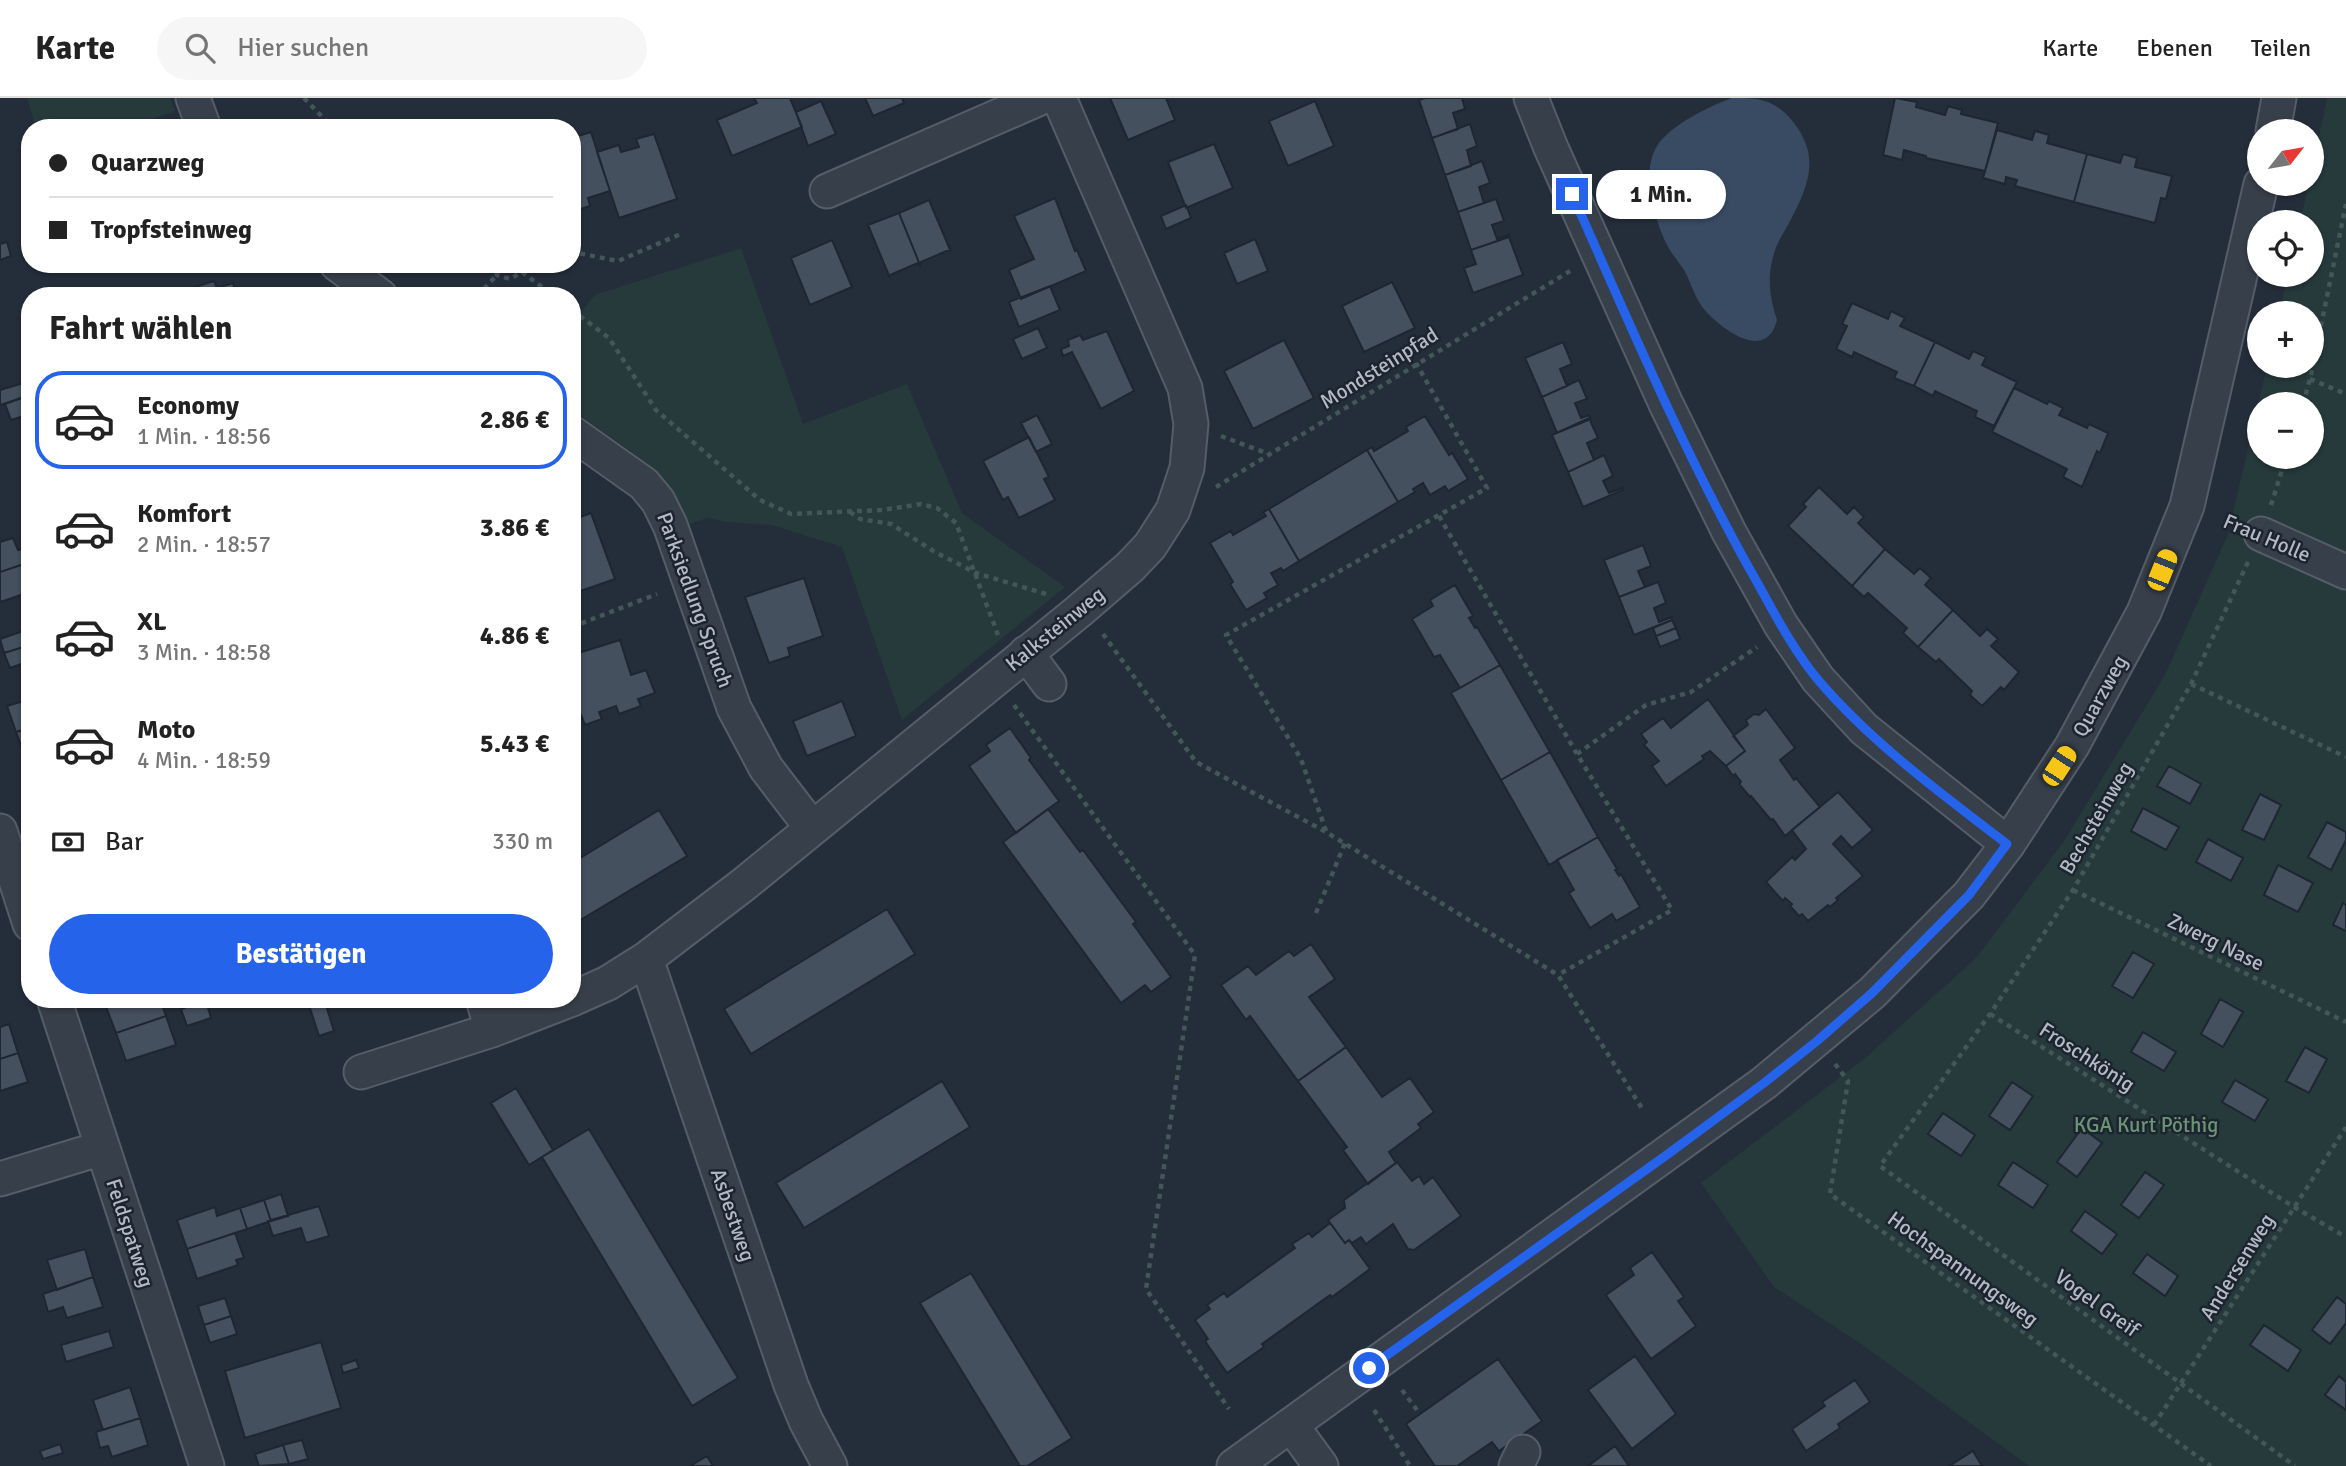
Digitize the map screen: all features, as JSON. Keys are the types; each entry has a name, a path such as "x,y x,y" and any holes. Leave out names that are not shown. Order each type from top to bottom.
{"street":[{"path":"193,98 201,119"},
{"path":"827,191 1040,98"},
{"name":"Kalksteinweg","path":"581,995 608,983 646,959 743,885 812,828 1015,649 1110,584 1150,546 1173,510 1187,468 1191,424 1185,388 1059,98"},
{"path":"1531,98 1665,404 1729,533 1781,625 1818,680 1864,729 2007,844"},
{"path":"2275,119 2279,98"},
{"name":"Quarzweg","path":"1234,1466 1682,1144 1817,1041 1872,993 1969,895 2007,844 2072,746 2114,672 2144,612 2188,506 2258,196"},
{"path":"349,273 368,287"},
{"name":"Parksiedlung Spruch","path":"581,439 644,484 658,501 670,526 734,708 766,768 812,828"},
{"name":"Frau Holle","path":"2261,534 2346,572"},
{"path":"1015,649 1048,684"},
{"path":"0,831 21,896"},
{"name":"Asbestweg","path":"646,959 791,1385 822,1455 830,1466"},
{"name":"Feldspatweg","path":"57,1008 207,1466"},
{"name":"Kalksteinweg","path":"361,1072 487,1015 524,1008"},
{"path":"0,1179 102,1148"},
{"path":"1291,1425 1321,1466"}],"path":[{"path":"304,98 324,119"},
{"path":"2307,392 2346,204"},
{"path":"581,254 618,261 683,233"},
{"name":"Mondsteinpfad","path":"1208,491 1579,266"},
{"path":"485,287 496,275 510,279 520,273"},
{"path":"523,273 542,287"},
{"path":"581,317 609,338 656,410 760,500 791,514 921,504 937,508 956,523 992,622 1015,649"},
{"path":"1326,832 1301,759 1226,635 1486,488 1416,363"},
{"path":"2311,379 2346,394"},
{"path":"1220,435 1270,454"},
{"name":"Bechsteinweg","path":"1880,1166 1990,1014 2073,890 2190,684 2261,534 2282,469"},
{"path":"848,511 860,519 891,524 935,552 976,573 1048,595"},
{"path":"1439,516 1577,754 1672,910 1558,975"},
{"name":"Parksiedlung Spruch","path":"581,624 657,594"},
{"path":"1101,632 1196,762 1345,843 1558,975 1643,1110"},
{"path":"1577,754 1646,705 1691,692 1766,640"},
{"path":"2190,684 2346,757"},
{"path":"1014,705 1195,955 1146,1289 1229,1409"},
{"path":"1315,913 1345,843"},
{"name":"Zwerg Nase","path":"2073,890 2346,1022"},
{"name":"Froschkönig","path":"1990,1014 2294,1207 2346,1237"},
{"name":"Hochspannungsweg","path":"1817,1041 1848,1081 1830,1194 2211,1466"},
{"name":"Andersenweg","path":"2154,1425 2346,1127"},
{"name":"Vogel Greif","path":"1880,1166 2295,1466"},
{"path":"1402,1390 1420,1414"},
{"path":"1374,1410 1410,1466"}],"green space":[{"path":"27,98 170,98 175,111 153,119 33,119"},
{"name":"KGA Kurt Pöthig","path":"2327,98 2346,98 2346,1466 2029,1466 1864,1346 1774,1287 1701,1183 1864,1059 1976,958 2064,841 2165,675 2229,532 2250,540 2257,525 2232,517 2247,452 2247,469 2324,469 2324,392 2261,392 2264,378 2324,378 2324,301 2282,301 2285,287 2324,287 2324,210 2303,210 2306,196 2324,196 2323,119"},
{"path":"741,248 803,424 907,384 962,513 1065,587 902,720 842,547 772,525 707,518 684,526 656,473 631,451 581,416 581,311 595,295"}],"water":[{"path":"1732,98 1759,100 1780,109 1802,136 1809,161 1809,173 1802,197 1778,243 1771,265 1770,289 1777,320 1770,334 1759,341 1732,333 1703,308 1684,270 1666,243 1657,221 1651,194 1652,156 1663,138 1691,117"}],"building":[{"path":"754,98 790,98 802,127 732,156 717,120 757,103"},
{"path":"865,98 902,98 904,103 873,116"},
{"path":"1110,98 1166,98 1175,120 1128,140"},
{"path":"1462,98 1465,109 1453,113 1458,129 1432,138 1419,100"},
{"path":"1895,98 1917,102 1916,107 1945,115 1948,106 1962,110 1961,114 1998,123 1985,171 1926,158 1904,150 1902,160 1883,155"},
{"path":"821,101 836,134 808,146 796,112"},
{"path":"1315,101 1334,146 1288,166 1269,121"},
{"path":"1470,124 1477,146 1467,150 1471,166 1445,175 1432,138"},
{"path":"1997,130 2032,140 2035,131 2049,135 2047,143 2087,154 2074,202 2015,186 2017,180 2006,177 2005,184 1983,178"},
{"path":"591,132 610,191 588,198 590,206 581,209 581,135"},
{"path":"654,134 677,199 619,218 597,152 619,145 621,152 639,147 636,139"},
{"path":"1214,144 1233,188 1186,208 1168,162"},
{"path":"2087,154 2120,163 2123,154 2137,158 2135,167 2172,176 2166,199 2161,198 2155,223 2074,202"},
{"path":"1482,161 1490,183 1479,187 1484,203 1458,212 1445,175"},
{"path":"1055,198 1075,251 1077,250 1086,271 1021,299 1009,270 1034,259 1014,216"},
{"path":"1496,199 1504,221 1492,225 1497,239 1509,237 1471,250 1458,212"},
{"path":"929,200 951,252 949,250 921,262 920,265 899,213"},
{"path":"1186,205 1191,218 1166,229 1161,216"},
{"path":"899,213 920,265 918,263 890,275 890,278 868,225"},
{"path":"1509,237 1523,275 1473,293 1464,268 1476,264 1471,250"},
{"path":"1255,239 1268,271 1237,284 1224,253"},
{"path":"832,240 852,287 810,305 791,258"},
{"path":"7,242 11,256 0,260 0,244"},
{"path":"214,281 217,287 195,287"},
{"path":"1392,282 1415,328 1364,352 1342,306"},
{"path":"1050,286 1060,310 1019,327 1009,302"},
{"path":"1852,303 1888,319 1891,311 1905,318 1900,326 1935,342 1914,386 1894,378 1897,372 1854,352 1852,357 1836,349 1847,326 1842,324"},
{"path":"1038,328 1047,348 1022,359 1013,339"},
{"path":"1107,331 1134,391 1101,409 1072,352 1063,356 1061,349 1069,346 1068,340 1080,335 1083,340"},
{"path":"1284,340 1314,398 1253,429 1224,371"},
{"path":"1563,342 1572,364 1560,369 1567,386 1542,397 1525,358"},
{"path":"1935,342 1969,359 1973,351 1986,357 1982,365 2017,382 1994,426 1975,417 1977,411 1935,391 1933,396 1914,386"},
{"path":"1579,380 1587,399 1575,403 1581,418 1589,415 1591,419 1557,433 1542,397"},
{"path":"21,384 21,398 0,405 0,390"},
{"path":"2014,388 2047,404 2049,401 2063,408 2059,415 2087,428 2089,424 2108,433 2100,453 2097,451 2082,487 2063,477 2067,469 1992,432"},
{"path":"21,398 21,417 11,420 5,404"},
{"path":"1037,415 1052,444 1036,452 1021,423"},
{"path":"1425,416 1449,455 1452,453 1468,479 1448,491 1445,486 1430,495 1423,483 1413,489 1415,492 1398,502 1367,450 1372,447 1374,451 1408,431 1406,427"},
{"path":"1589,418 1598,438 1587,443 1594,460 1568,472 1552,435"},
{"path":"1029,437 1049,477 1044,479 1055,500 1019,518 1008,497 1003,500 983,461"},
{"path":"1367,450 1398,502 1299,561 1269,509"},
{"path":"1604,455 1613,476 1603,481 1609,493 1622,488 1623,490 1583,507 1568,472"},
{"path":"1819,487 1847,514 1854,507 1864,517 1858,523 1885,549 1852,586 1788,526 1806,507 1803,504"},
{"path":"1269,509 1299,561 1283,571 1281,568 1271,573 1278,585 1264,593 1267,598 1246,610 1210,543 1231,531 1233,535 1266,516 1263,512"},
{"path":"591,513 615,579 581,591 581,517"},
{"path":"13,538 18,550 21,549 21,565 0,572 0,542"},
{"path":"1643,545 1651,566 1638,571 1645,587 1619,597 1604,560"},
{"path":"1885,549 1914,574 1920,568 1931,578 1925,585 1953,610 1918,647 1903,633 1907,628 1868,593 1864,597 1852,586"},
{"path":"21,565 21,595 0,602 0,572"},
{"path":"804,578 823,636 788,648 790,656 769,663 745,597"},
{"path":"1658,582 1666,603 1654,608 1659,622 1672,617 1672,620 1634,635 1619,597"},
{"path":"1455,585 1473,616 1469,618 1500,665 1460,688 1440,655 1434,657 1412,619 1433,606 1430,600"},
{"path":"1953,610 1980,636 1987,629 1998,639 1991,646 2019,672 2004,690 2001,687 1982,706 1970,695 1972,691 1939,659 1936,662 1918,647"},
{"path":"1672,620 1676,628 1656,636 1653,628"},
{"path":"1676,628 1680,639 1660,647 1656,636"},
{"path":"21,632 21,648 4,653 0,639"},
{"path":"620,640 631,675 646,670 655,693 638,699 641,706 619,714 616,706 599,712 602,719 585,725 581,715 581,652"},
{"path":"21,648 21,664 10,668 4,653"},
{"path":"1500,665 1550,752 1501,780 1451,693"},
{"path":"1708,699 1745,751 1726,766 1710,751 1702,756 1704,759 1666,786 1652,766 1659,761 1644,745 1647,742 1641,734 1663,718 1671,728"},
{"path":"842,701 856,736 807,756 793,721"},
{"path":"21,702 21,731 16,732 7,706"},
{"path":"1766,709 1795,748 1780,760 1794,780 1796,778 1820,807 1785,836 1726,766 1745,751 1733,736 1748,725 1746,720"},
{"path":"1010,728 1059,801 1016,833 969,766 990,751 986,745"},
{"path":"21,731 21,746 16,732"},
{"path":"1550,752 1598,837 1549,865 1501,780"},
{"path":"2169,766 2201,784 2190,804 2157,786"},
{"path":"1838,792 1873,830 1852,848 1841,836 1833,844 1863,876 1836,898 1838,900 1830,907 1828,905 1808,921 1802,914 1799,916 1790,906 1792,904 1785,898 1783,901 1766,882 1792,857 1795,860 1806,849 1792,830"},
{"path":"2260,794 2281,805 2264,840 2242,830"},
{"path":"2143,808 2179,827 2166,850 2131,831"},
{"path":"1048,809 1080,852 1083,850 1136,922 1133,924 1171,977 1151,992 1145,985 1121,1003 1003,842"},
{"path":"659,810 687,856 581,920 581,858"},
{"path":"2327,822 2346,832 2346,840 2331,870 2308,857"},
{"path":"1598,837 1617,869 1615,870 1619,876 1621,874 1640,907 1616,921 1612,914 1590,928 1569,893 1574,890 1557,860"},
{"path":"2208,839 2243,858 2231,881 2196,862"},
{"path":"2278,865 2313,883 2298,912 2264,895"},
{"path":"2343,903 2346,905 2346,931 2333,925"},
{"path":"887,909 915,954 751,1054 724,1009"},
{"path":"1311,944 1335,979 1309,997 1346,1047 1298,1081 1250,1016 1246,1020 1221,985 1248,966 1256,975 1289,951 1294,956"},
{"path":"2133,952 2154,964 2133,998 2112,986"},
{"path":"2220,999 2243,1012 2223,1047 2201,1034"},
{"path":"107,1008 163,1008 166,1016 116,1033"},
{"path":"208,1008 211,1018 187,1026 181,1009"},
{"path":"310,1008 327,1008 334,1031 319,1036"},
{"path":"166,1016 176,1045 126,1061 116,1033"},
{"path":"9,1024 18,1053 0,1059 0,1027"},
{"path":"2143,1032 2176,1052 2164,1071 2131,1052"},
{"path":"1346,1047 1382,1097 1410,1078 1434,1112 1418,1124 1421,1128 1389,1152 1396,1163 1368,1184 1343,1150 1347,1147 1298,1081"},
{"path":"2305,1047 2327,1059 2309,1093 2286,1081"},
{"path":"18,1053 28,1082 0,1091 0,1059"},
{"path":"2235,1080 2268,1099 2255,1121 2222,1102"},
{"path":"942,1081 970,1127 804,1228 776,1183"},
{"path":"2012,1082 2033,1096 2010,1130 1989,1116"},
{"path":"516,1088 553,1150 529,1165 491,1103"},
{"path":"1943,1113 1975,1135 1961,1156 1928,1134"},
{"path":"2082,1128 2102,1143 2077,1177 2057,1162"},
{"path":"589,1129 738,1378 692,1406 542,1157"},
{"path":"1397,1162 1412,1181 1419,1176 1424,1184 1433,1177 1461,1216 1414,1250 1408,1249 1393,1224 1366,1244 1361,1237 1352,1243 1349,1240 1345,1243 1328,1220 1345,1208 1344,1200"},
{"path":"2013,1162 2048,1185 2033,1208 1998,1185"},
{"path":"2145,1172 2164,1185 2139,1218 2121,1205"},
{"path":"281,1194 288,1216 271,1221 264,1200"},
{"path":"264,1200 271,1221 247,1229 240,1208"},
{"path":"319,1206 329,1236 306,1243 301,1228 273,1236 268,1221"},
{"path":"215,1207 217,1216 240,1208 247,1229 187,1249 177,1220"},
{"path":"2085,1211 2117,1234 2102,1254 2071,1231"},
{"path":"1330,1223 1345,1243 1349,1240 1370,1269 1262,1344 1264,1347 1227,1373 1205,1341 1208,1339 1195,1320 1210,1309 1207,1305 1224,1293 1227,1297 1295,1248 1292,1244 1309,1233 1312,1237"},
{"path":"235,1233 244,1258 236,1260 238,1265 197,1279 187,1249"},
{"path":"85,1249 93,1277 57,1290 47,1260"},
{"path":"1652,1252 1684,1297 1678,1301 1696,1326 1651,1359 1606,1295 1634,1275 1630,1268"},
{"path":"2147,1254 2178,1276 2165,1296 2133,1273"},
{"path":"971,1273 1072,1438 1027,1466 1020,1466 920,1303"},
{"path":"93,1277 103,1307 67,1318 63,1307 48,1312 43,1294"},
{"path":"2337,1297 2346,1304 2346,1323 2330,1344 2312,1330"},
{"path":"225,1298 231,1316 204,1325 198,1306"},
{"path":"231,1316 237,1334 210,1343 204,1325"},
{"path":"2264,1325 2301,1350 2288,1371 2250,1345"},
{"path":"109,1331 114,1347 66,1362 61,1345"},
{"path":"321,1342 341,1408 245,1438 225,1371"},
{"path":"1635,1356 1676,1414 1632,1449 1588,1390"},
{"path":"1498,1359 1542,1421 1499,1451 1492,1442 1457,1466 1435,1466 1406,1424"},
{"path":"356,1360 359,1368 343,1373 341,1365"},
{"path":"2339,1376 2346,1382 2346,1410 2325,1395"},
{"path":"1855,1380 1870,1402 1838,1424 1840,1428 1806,1451 1792,1429 1825,1406 1822,1402"},
{"path":"130,1387 140,1418 103,1430 93,1400"},
{"path":"140,1418 148,1445 112,1457 108,1446 100,1448 96,1432"},
{"path":"302,1440 308,1459 289,1464 283,1445"},
{"path":"60,1444 63,1453 43,1459 40,1451"},
{"path":"283,1445 289,1464 259,1466 255,1454"},
{"path":"1615,1446 1629,1466 1588,1466"},
{"path":"1973,1451 1982,1466 1949,1466"},
{"path":"707,1456 713,1466 690,1466"}],"route":[{"path":"1369,1368 1668,1154 1817,1041 1872,993 1969,895 2007,844 1864,729 1818,680 1781,625 1729,533 1665,404 1572,194"}]}
